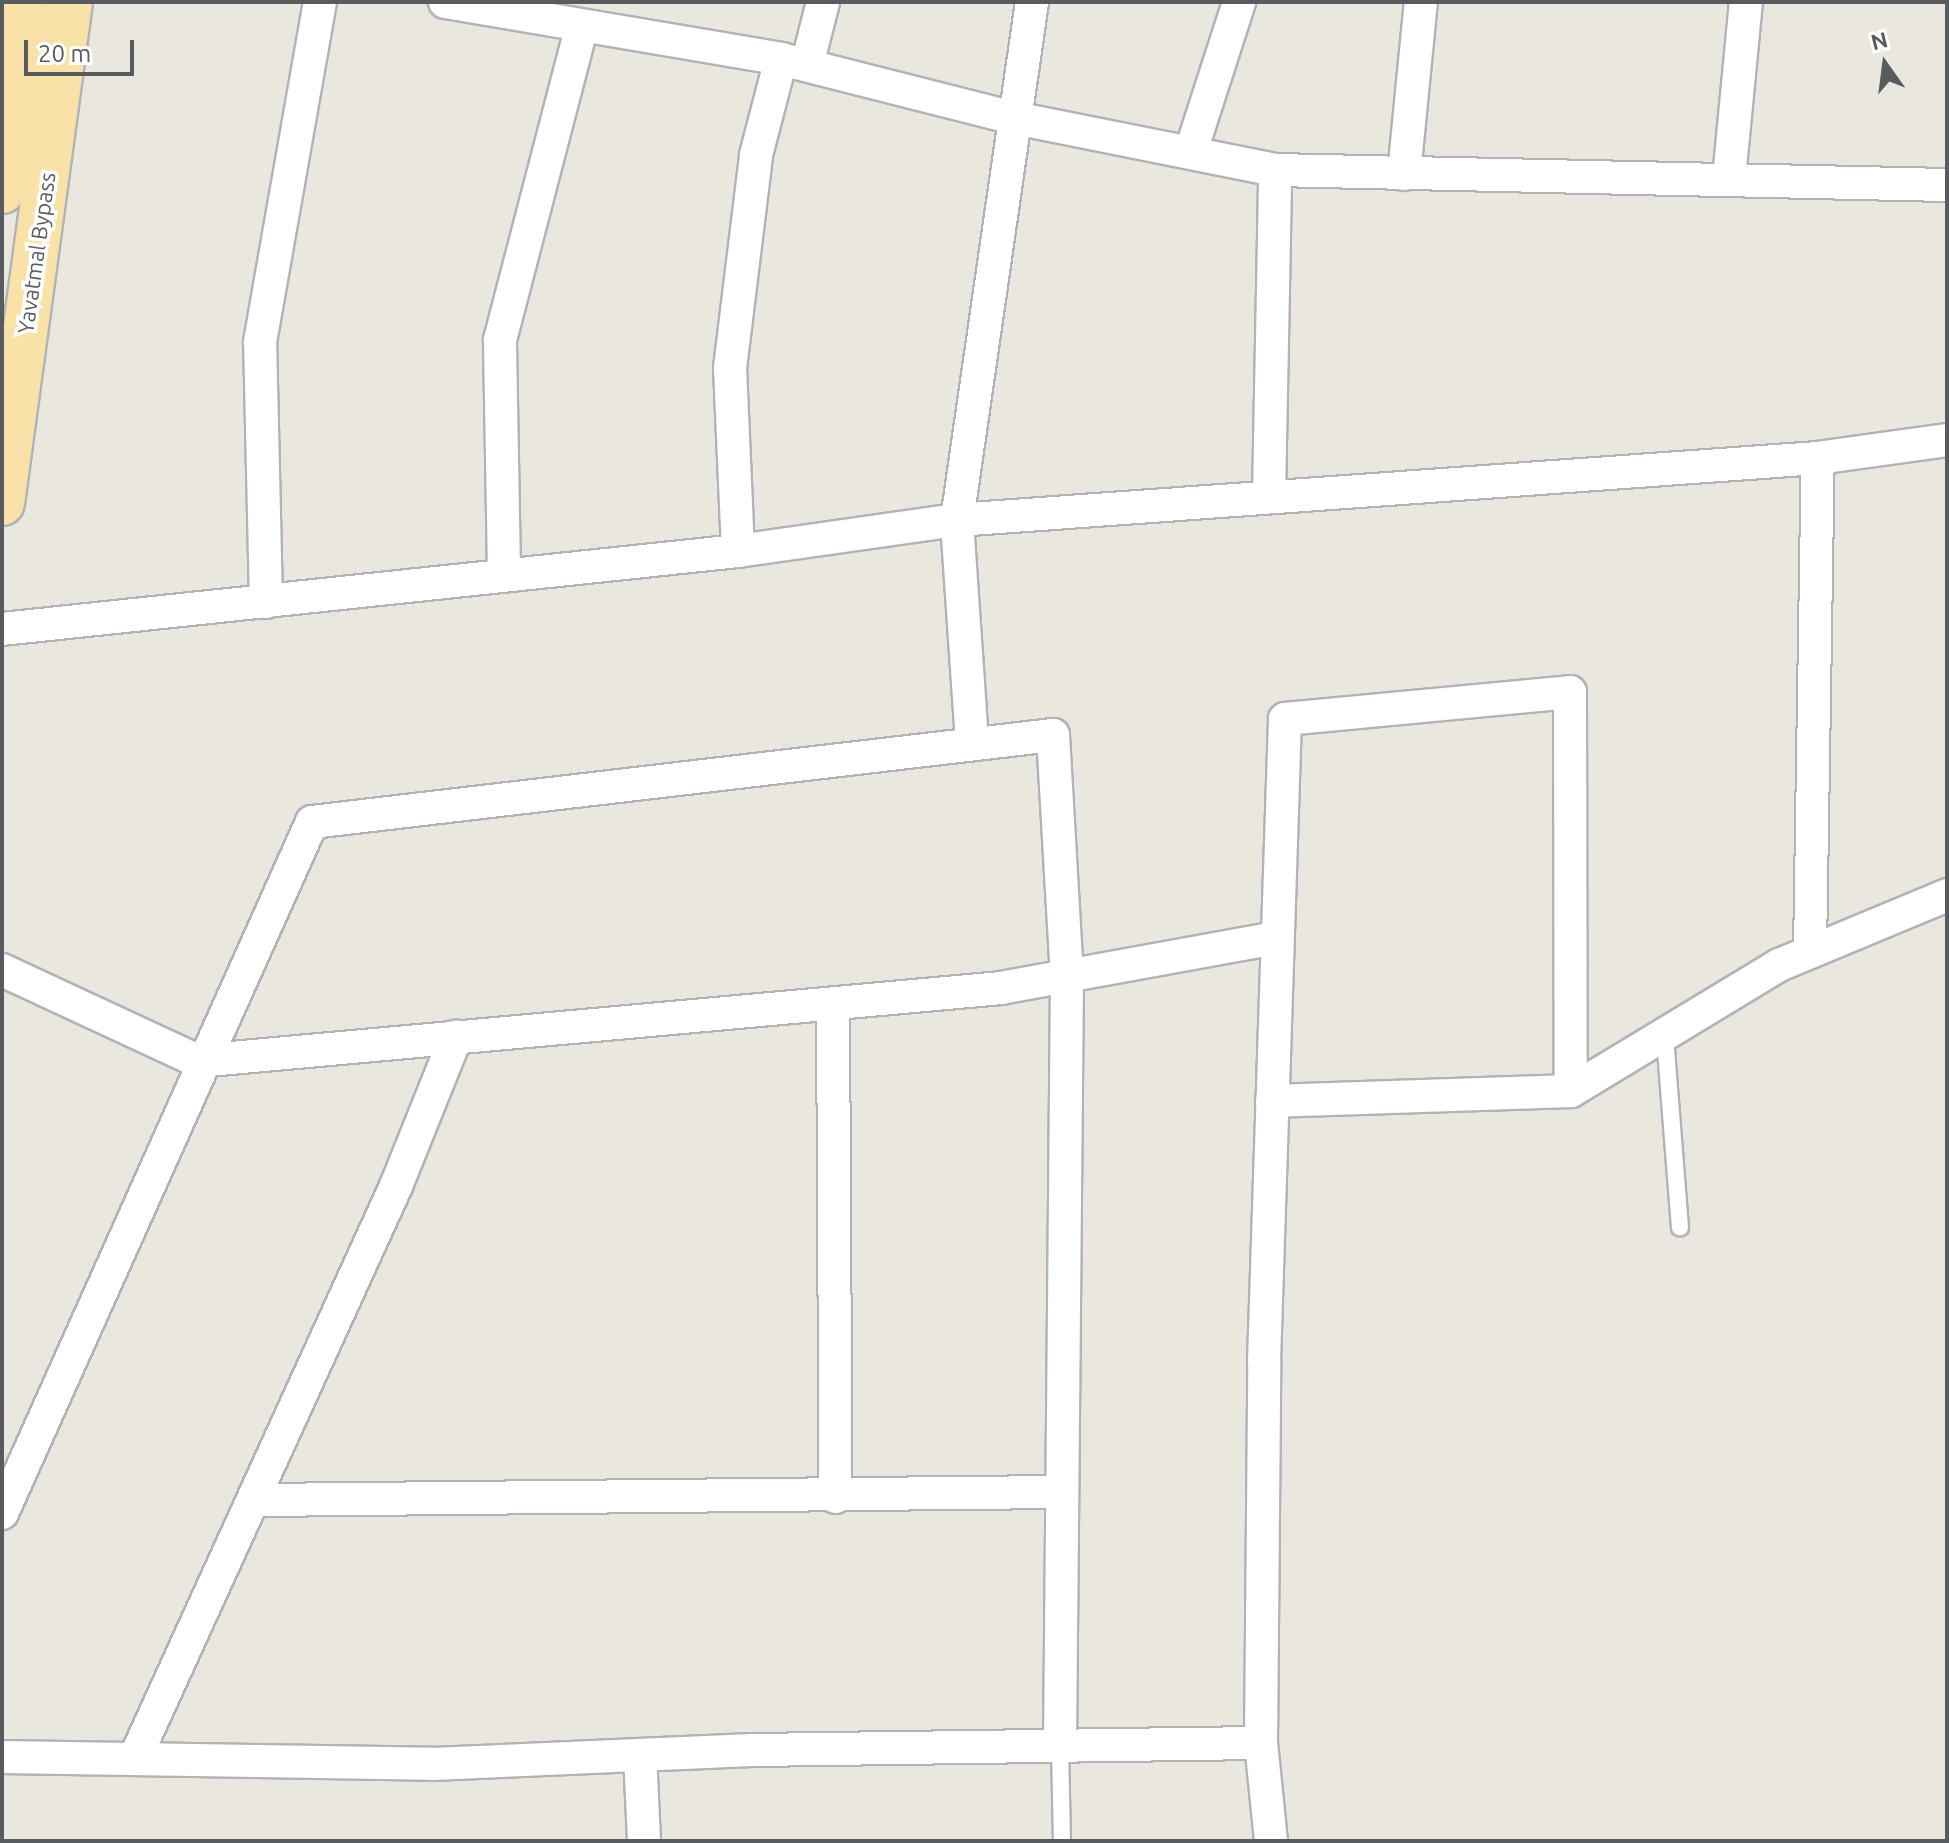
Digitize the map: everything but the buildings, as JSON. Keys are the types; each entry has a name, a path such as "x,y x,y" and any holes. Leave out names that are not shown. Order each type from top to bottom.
{"main road":[{"name":"Yavatmal Bypass","path":"2,191 26,2"},
{"name":"Yavatmal Bypass","path":"2,500 22,204 70,2"}],"street":[{"path":"266,602 260,342 320,2"},
{"path":"445,2 581,28 794,62 1010,117 1275,170 1947,185"},
{"path":"738,551 730,368 756,155 794,62 823,2"},
{"path":"972,742 957,520 1010,117 1032,2"},
{"path":"1191,151 1239,2"},
{"path":"1404,174 1421,2"},
{"path":"1729,178 1746,2"},
{"path":"504,572 500,340 581,28"},
{"path":"1269,496 1275,170"},
{"path":"2,629 266,602 504,572 738,551 957,520 1818,458 1947,440"},
{"path":"1810,952 1818,458"},
{"path":"1271,1841 1261,1743 1272,1101 1285,719 1570,692 1571,1091"},
{"path":"2,1513 143,1206 198,1061 312,822 972,742 1053,735 1067,977 1058,1492 1060,1747"},
{"path":"1272,1101 1571,1091 1810,952 1947,895"},
{"path":"2,970 198,1061 833,1005 1067,977 1276,938"},
{"path":"833,1005 836,1497"},
{"path":"135,1758 256,1500 456,1037"},
{"path":"256,1500 836,1497 1058,1492"},
{"path":"2,1757 432,1764 640,1755 1261,1743"},
{"path":"640,1755 644,1841"}],"lane":[{"path":"1665,1037 1680,1227"},
{"path":"1060,1747 1062,1841"}]}
